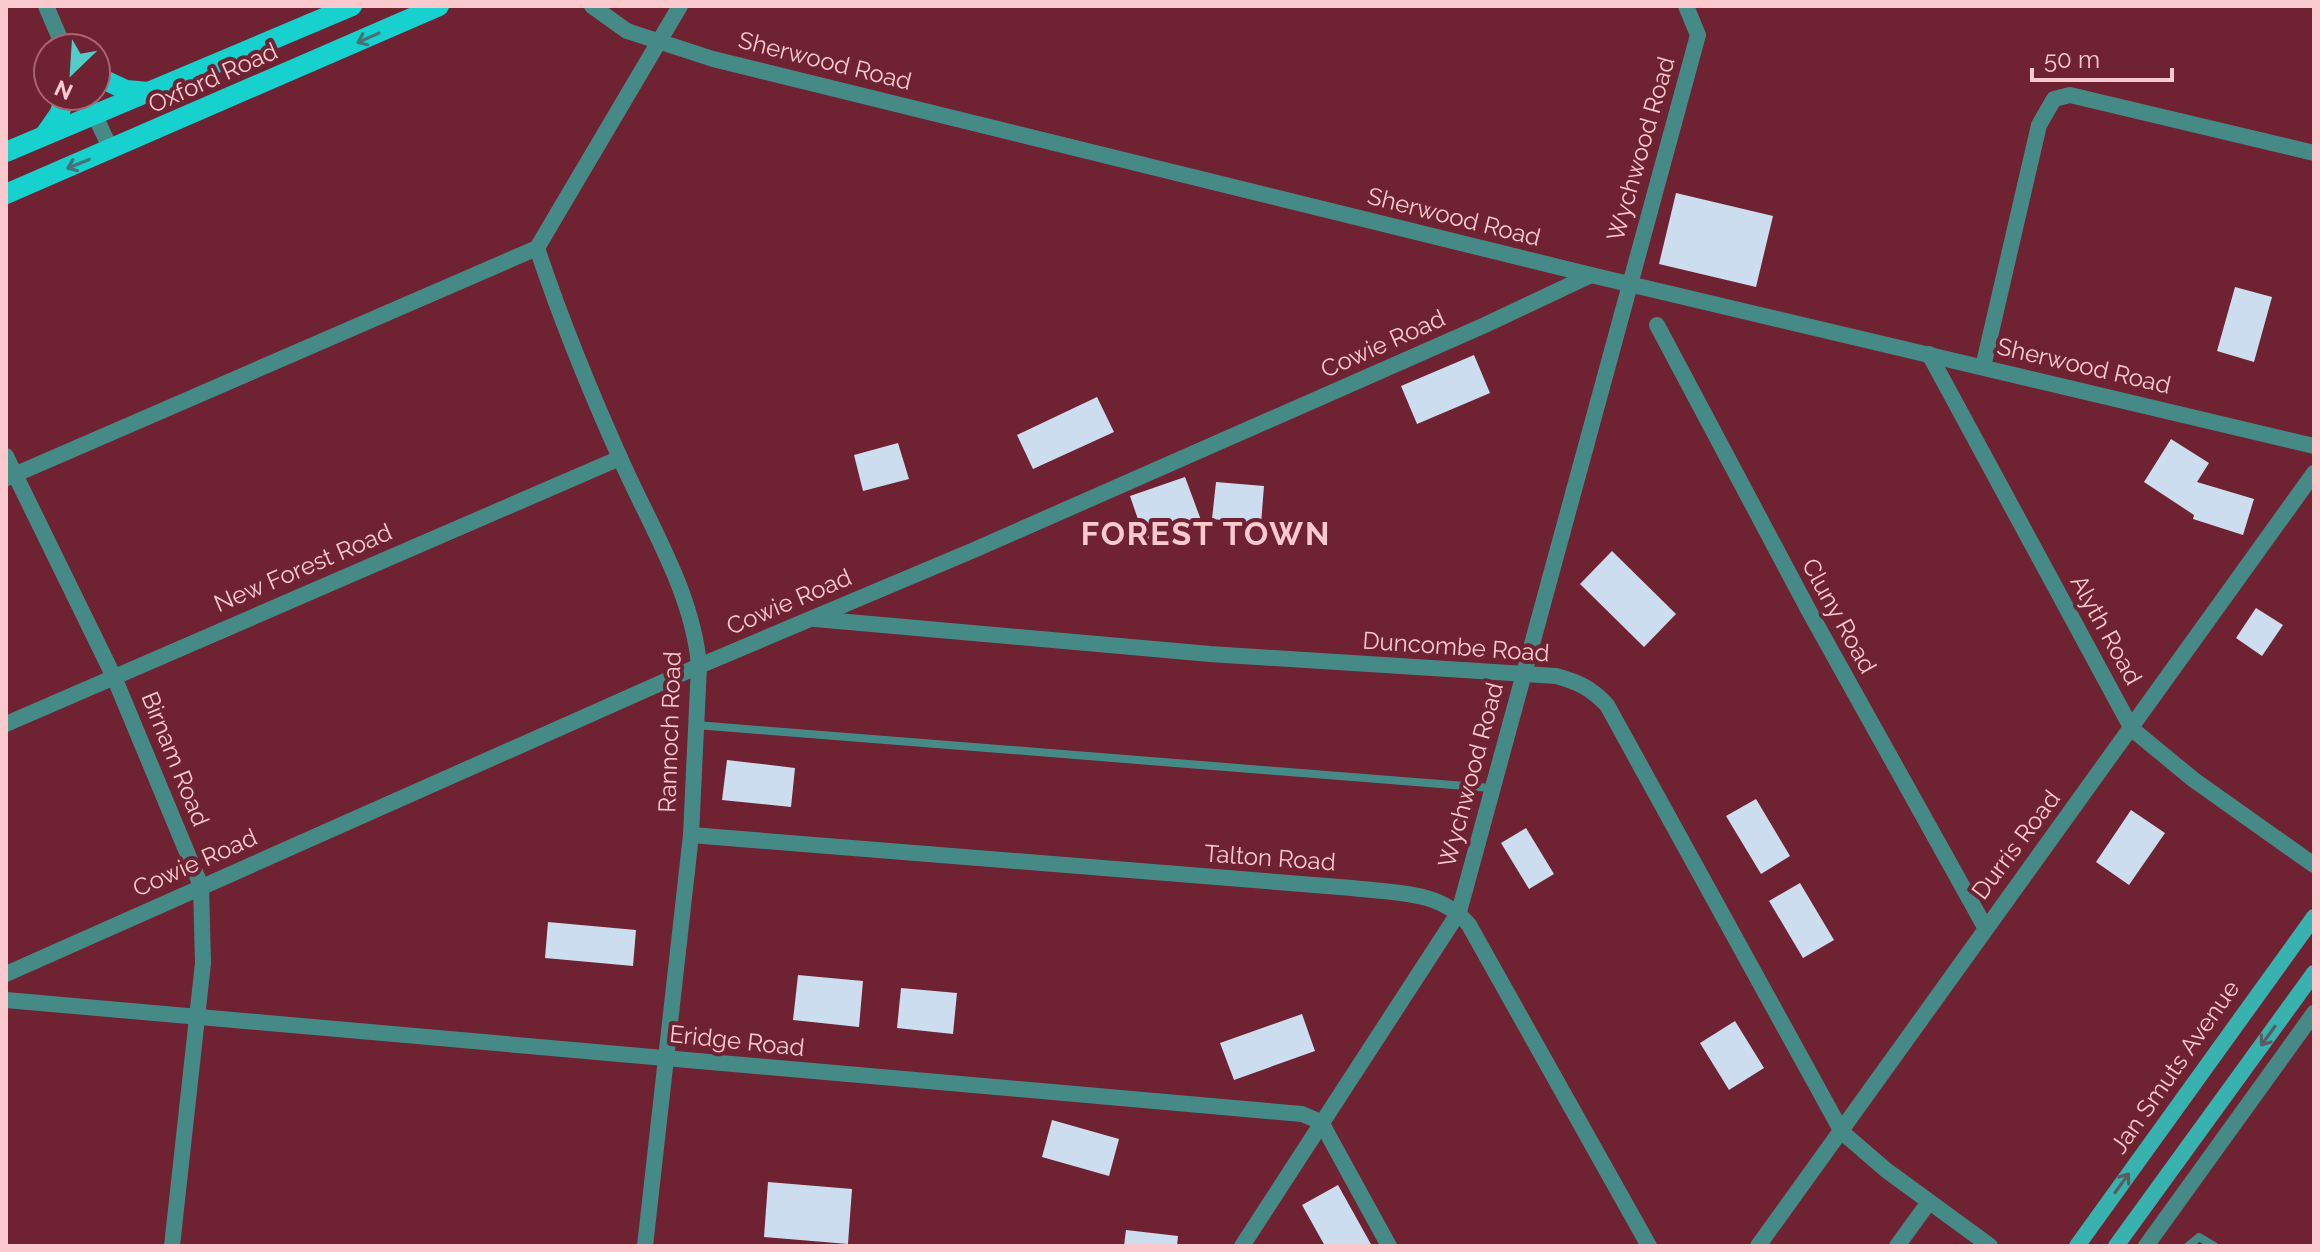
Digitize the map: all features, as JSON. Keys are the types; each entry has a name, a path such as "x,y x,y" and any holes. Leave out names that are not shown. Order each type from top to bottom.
{"main road":[{"name":"Oxford Road","path":"112,100 153,92 352,6"},
{"name":"Oxford Road","path":"6,194 439,6"},
{"path":"112,83 126,90 153,92"},
{"path":"43,135 54,123 58,112"},
{"name":"Oxford Road","path":"6,152 43,135 78,112"},
{"name":"Jan Smuts Avenue","path":"2077,1246 2314,917"},
{"path":"2116,1246 2314,973"}],"street":[{"path":"46,6 57,32"},
{"name":"Sherwood Road","path":"592,6 627,31 659,43 1591,275 1628,281 2314,446"},
{"path":"10,477 537,248 680,6"},
{"name":"Wychwood Road","path":"1242,1246 1459,912 1628,281 1698,35 1686,6"},
{"path":"1983,367 2039,125 2054,99 2070,95 2314,153"},
{"path":"94,112 111,150"},
{"name":"Rannoch Road","path":"537,248 620,458 685,600 697,638 699,666 691,835 645,1246"},
{"name":"Cowie Road","path":"6,974 699,666 1485,325 1591,275"},
{"name":"Cluny Road","path":"1657,325 1809,611 1985,927"},
{"name":"Alyth Road","path":"1929,354 2132,729 2205,788 2314,865"},
{"name":"Birnam Road","path":"6,456 10,477 114,677 201,886 203,963 172,1246"},
{"name":"New Forest Road","path":"6,724 620,458"},
{"name":"Durris Road","path":"1758,1246 2314,473"},
{"name":"Duncombe Road","path":"813,618 1224,655 1556,676 1578,682 1607,705 1842,1132 1990,1246"},
{"name":"Talton Road","path":"691,835 1366,890 1422,896 1459,912"},
{"path":"1459,912 1495,970 1649,1246"},
{"name":"Eridge Road","path":"6,1000 197,1020 402,1033 870,1079 1269,1109 1302,1114 1321,1122"},
{"path":"2146,1246 2314,1013"},
{"path":"1321,1122 1389,1246"},
{"path":"1897,1246 1929,1202"}],"lane":[{"path":"696,725 1491,788"},
{"path":"2188,1246 2199,1237 2214,1246"}],"building":[{"path":"1676,193 1773,216 1756,287 1659,264"},
{"path":"2235,287 2272,297 2254,362 2217,351"},
{"path":"1474,355 1490,393 1417,424 1401,386"},
{"path":"1097,397 1114,432 1033,469 1017,435"},
{"path":"2171,439 2209,463 2197,482 2254,499 2243,535 2193,519 2194,515 2144,482"},
{"path":"898,443 909,479 863,491 854,455"},
{"path":"1185,477 1201,520 1145,540 1130,496"},
{"path":"1216,482 1264,486 1261,524 1212,519"},
{"path":"1612,551 1676,614 1644,647 1580,584"},
{"path":"2256,608 2283,625 2262,656 2236,638"},
{"path":"727,760 795,768 791,807 722,800"},
{"path":"1756,799 1790,856 1761,874 1726,816"},
{"path":"2131,810 2165,833 2129,885 2096,862"},
{"path":"1526,828 1554,874 1529,889 1501,843"},
{"path":"1800,883 1834,940 1803,958 1769,901"},
{"path":"548,922 636,930 633,966 545,958"},
{"path":"798,975 863,981 859,1027 793,1020"},
{"path":"901,988 957,993 953,1034 897,1028"},
{"path":"1302,1014 1315,1051 1234,1080 1220,1043"},
{"path":"1735,1021 1764,1068 1729,1090 1700,1043"},
{"path":"1052,1120 1119,1139 1109,1176 1042,1157"},
{"path":"768,1182 852,1189 848,1244 764,1237"},
{"path":"1338,1185 1372,1246 1325,1246 1302,1205"},
{"path":"1126,1230 1178,1236 1177,1246 1124,1246"}],"district":[{"name":"FOREST TOWN","path":"1206,534"}]}
